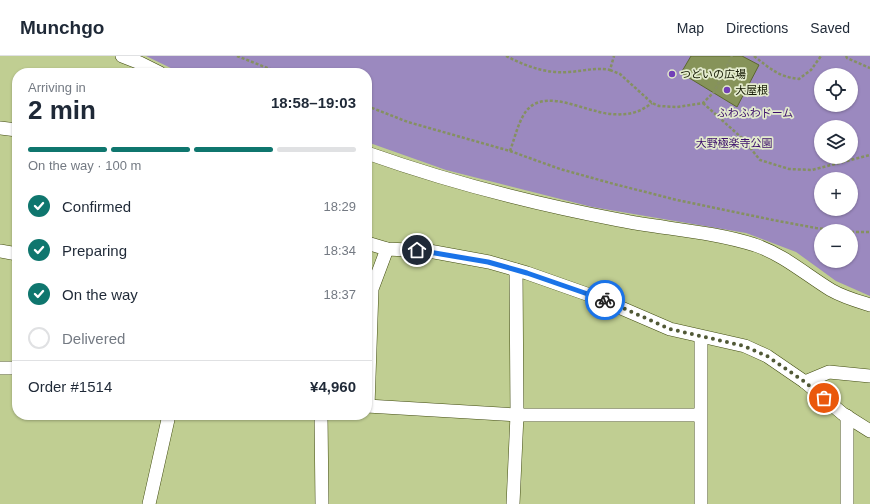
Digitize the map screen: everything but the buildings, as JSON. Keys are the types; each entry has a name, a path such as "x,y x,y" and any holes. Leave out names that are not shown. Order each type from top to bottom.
{"street":[{"path":"122,56 150,68"},
{"path":"0,128 12,129"},
{"path":"372,155 494,192 580,213 631,223 733,239 757,246 781,256 831,290 854,301 870,305"},
{"path":"372,244 387,248 429,251 488,262 598,298 670,329 744,346 767,356 805,382 847,416 870,431"},
{"path":"372,289 387,248"},
{"path":"0,251 12,253"},
{"path":"513,504 517,415 516,270"},
{"path":"701,337 701,504"},
{"path":"0,368 12,368"},
{"path":"805,382 829,372 870,376"},
{"path":"372,406 517,415 700,415"},
{"path":"847,416 847,504"},
{"path":"149,504 168,420"},
{"path":"321,420 322,504"}],"path":[{"path":"236,56 267,68"},
{"path":"506,56 530,67 553,72 571,72 591,68 610,70 620,74 652,103 659,106 677,107 703,103 714,92 732,56"},
{"path":"610,70 614,56"},
{"path":"754,56 773,71 787,78 799,79 811,70 822,56"},
{"path":"846,56 847,58 870,68"},
{"path":"510,151 523,115 534,104 548,101 562,101 596,112 627,114 640,111 652,103"},
{"path":"703,103 744,139 760,160 789,170 812,170 870,155"},
{"path":"372,108 408,122 510,151 560,170 677,200 814,228"},
{"path":"858,232 870,232"}],"green space":[{"name":"大野極楽寺公園","path":"146,56 870,56 870,296 836,281 818,268 858,268 858,224 814,224 814,265 796,252 746,233 592,207 446,170 372,144 372,68 171,68"}],"way so far":[{"path":"605,300 670,329 744,346 767,356 805,382 824,398"}],"place":[{"name":"つどいの広場","path":"672,74"},
{"name":"大屋根","path":"727,90"}],"route":[{"path":"417,250 488,262 527,273 605,300"}],"park label":[{"name":"ふわふわドーム","path":"755,113"}]}
